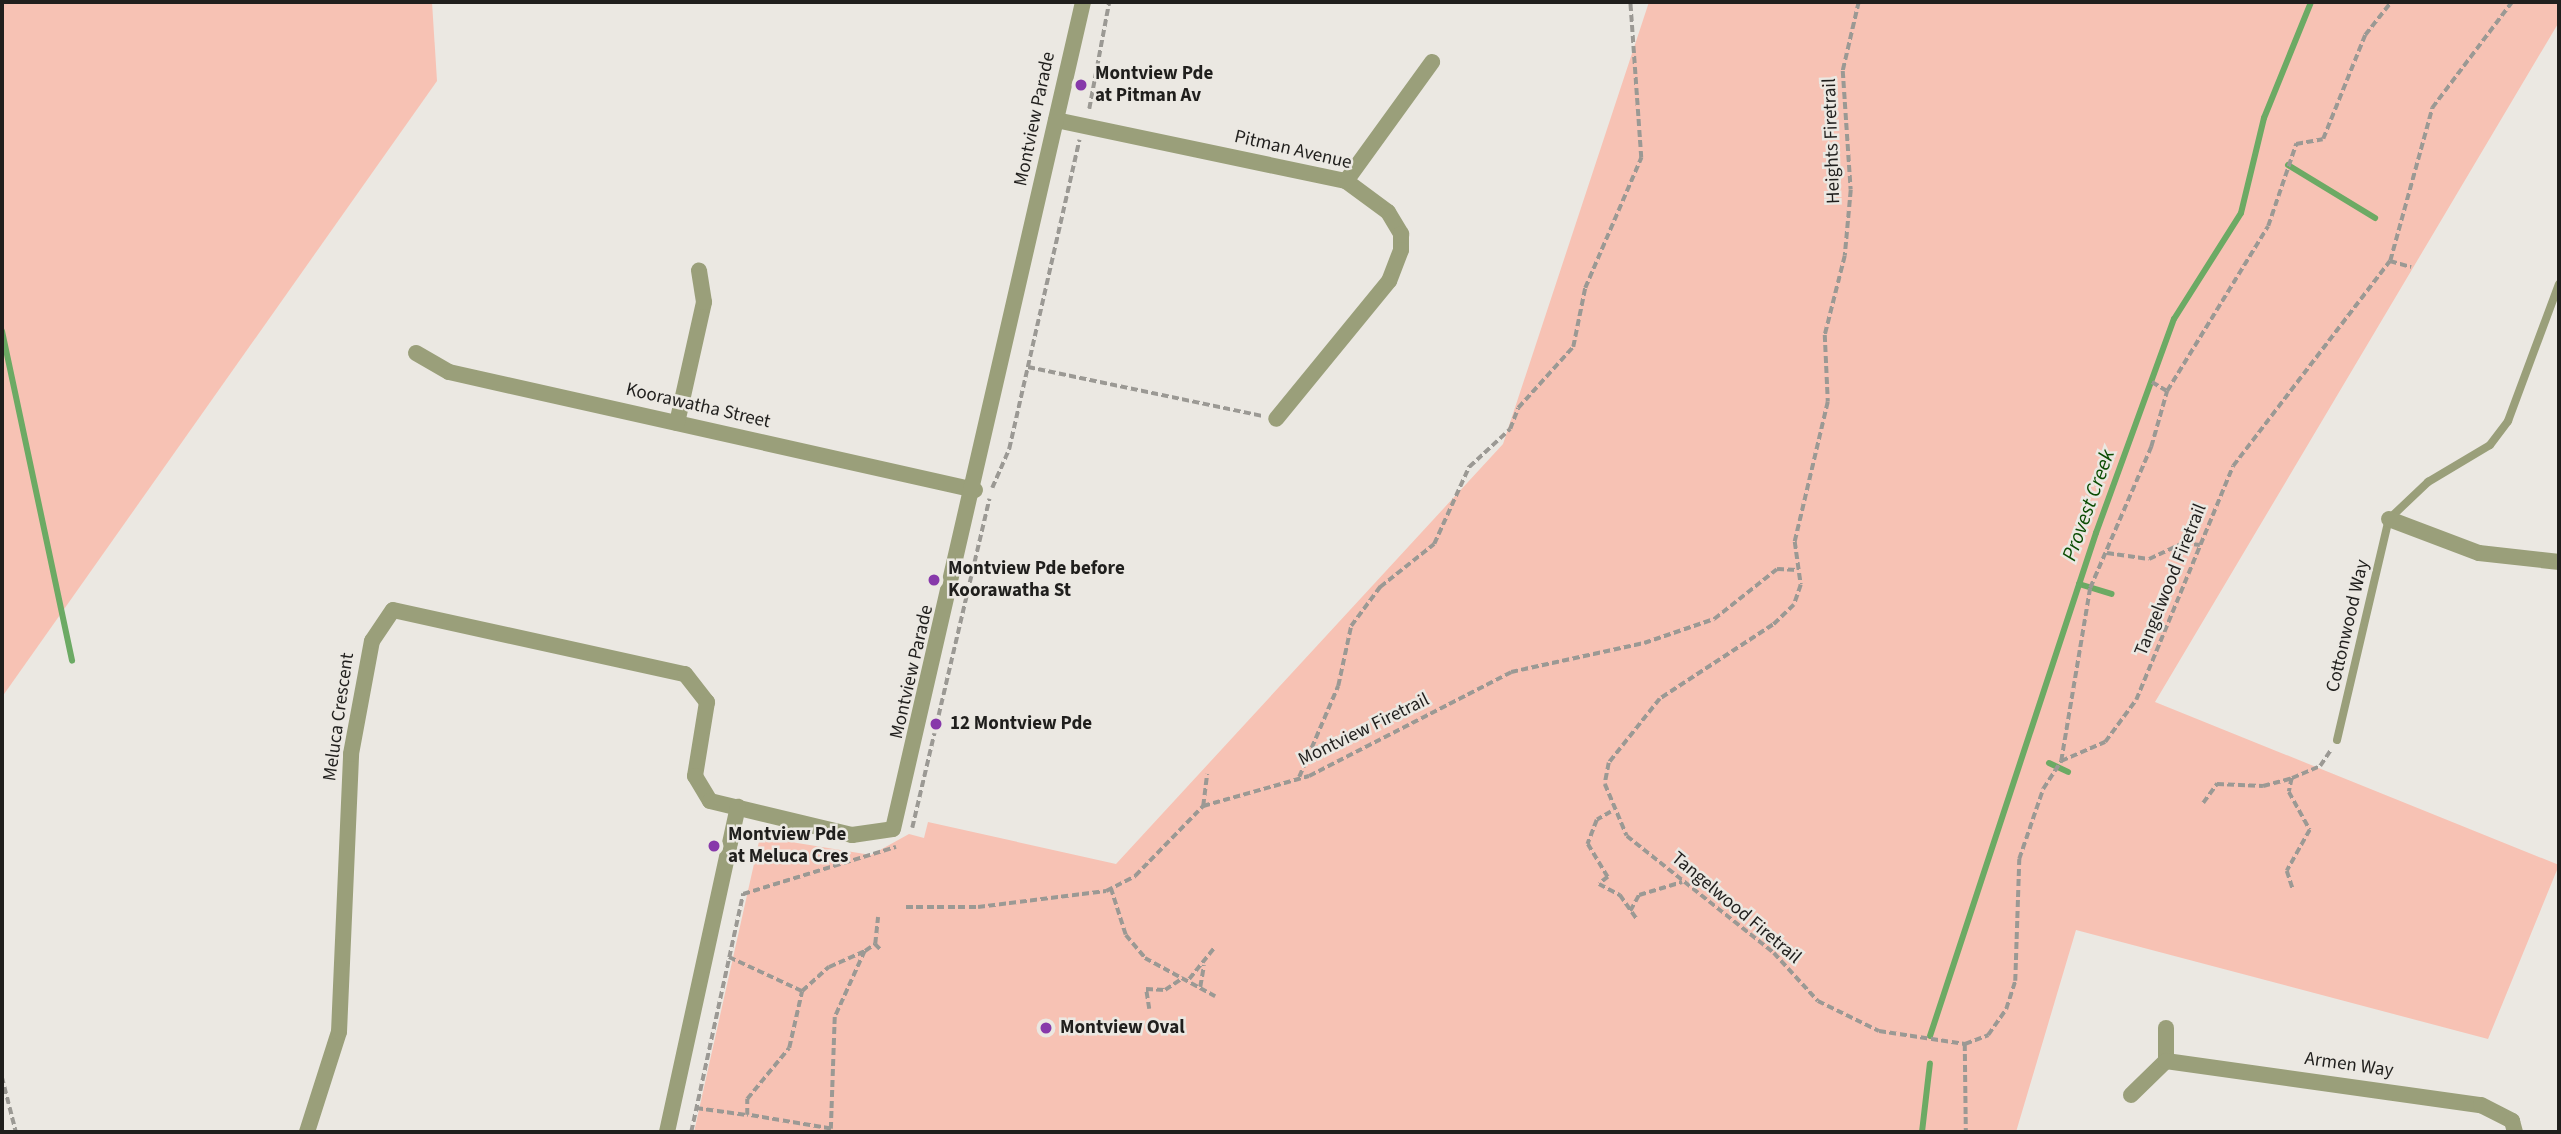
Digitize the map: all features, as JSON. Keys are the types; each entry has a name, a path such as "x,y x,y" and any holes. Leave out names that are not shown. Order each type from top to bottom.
{"street":[{"name":"Montview Parade","path":"738,807 852,835 893,829 975,490 1083,2"},
{"path":"1346,181 1432,62"},
{"name":"Pitman Avenue","path":"1056,120 1346,181 1388,212 1401,234 1402,250 1389,281 1276,419"},
{"path":"677,423 704,302 699,270"},
{"name":"Koorawatha Street","path":"416,353 449,372 975,490"},
{"path":"2389,519 2479,553 2559,562"},
{"name":"Meluca Crescent","path":"307,1132 339,1032 351,754 372,642 393,610 685,674 707,702 696,785 710,801 738,807"},
{"path":"667,1132 738,807"},
{"path":"2132,1095 2166,1061 2165,1028"},
{"name":"Armen Way","path":"2166,1061 2481,1105 2512,1121 2515,1132"}],"lane":[{"path":"2389,519 2428,482 2490,445 2508,421 2559,284"},
{"name":"Cottonwood Way","path":"2337,740 2389,519"}],"path":[{"path":"1090,112 1110,2"},
{"path":"1299,778 1338,686 1351,626 1380,587 1434,544 1469,467 1510,429 1518,408 1573,347 1585,288 1641,158 1630,2"},
{"name":"Heights Firetrail","path":"1797,570 1795,541 1828,402 1825,335 1845,256 1851,190 1843,71 1859,2"},
{"path":"1966,1132 1965,1044 1988,1035 2007,1009 2015,981 2024,831 2061,761 2090,588 2151,447 2167,391 2268,226 2296,144 2323,139 2365,35 2391,2"},
{"path":"2411,267 2390,261 2432,108 2512,2"},
{"path":"691,1132 743,894 882,854 899,846 916,822 995,474 1009,449 1079,138"},
{"name":"Tangelwood Firetrail","path":"2061,761 2105,742 2136,700 2200,545 2252,436 2390,261"},
{"path":"1028,367 1276,419"},
{"path":"2152,382 2167,391"},
{"path":"2106,553 2149,559 2184,543 2200,545"},
{"name":"Montview Firetrail","path":"906,907 978,907 1111,888 1135,876 1203,806 1299,778 1511,672 1644,643 1714,620 1777,569 1797,570"},
{"path":"1637,919 1620,895 1600,884 1608,877 1605,865 1588,844 1597,820 1611,812 1605,784 1622,744 1660,699 1794,605 1801,585 1797,570"},
{"path":"2203,803 2217,784 2263,786 2320,766 2337,740"},
{"path":"1203,806 1207,774"},
{"path":"2292,778 2289,792 2310,830 2287,871 2293,890"},
{"name":"Tangelwood Firetrail","path":"1611,812 1627,836 1774,953 1818,1001 1879,1031 1965,1044"},
{"path":"1630,911 1639,895 1684,881"},
{"path":"1111,888 1126,935 1145,958 1189,979 1214,996"},
{"path":"747,1115 747,1099 789,1048 802,991 829,967 875,944 878,916"},
{"path":"875,944 880,949"},
{"path":"1189,979 1204,965 1214,948"},
{"path":"696,1108 833,1131 835,1017 865,951"},
{"path":"729,957 802,991"},
{"path":"1200,987 1204,965"},
{"path":"1149,1009 1146,989 1166,990 1183,978"},
{"path":"2,1077 16,1132"}],"shaded area":[{"path":"2,2 432,2 437,81 2,697"},
{"path":"1649,2 2559,2 2559,22 2155,702 2559,865 2488,1039 2076,930 2016,1132 694,1132 760,837 871,855 909,834 924,838 928,822 1116,864 1503,444"}],"waterway":[{"name":"Provest Creek","path":"1930,1036 2096,533 2174,319 2241,213 2264,118 2311,2"},
{"path":"2288,165 2375,218"},
{"path":"2,331 72,661"},
{"path":"2079,584 2111,594"},
{"path":"2049,763 2068,772"},
{"name":"Provest Creek","path":"1922,1132 1930,1063"}],"place":[{"name":"Montview Pde at Pitman Av","path":"1081,85"},
{"name":"Montview Pde before Koorawatha St","path":"934,580"},
{"name":"12 Montview Pde","path":"936,724"},
{"name":"Montview Pde at Meluca Cres","path":"714,846"},
{"name":"Montview Oval","path":"1046,1028"}]}
